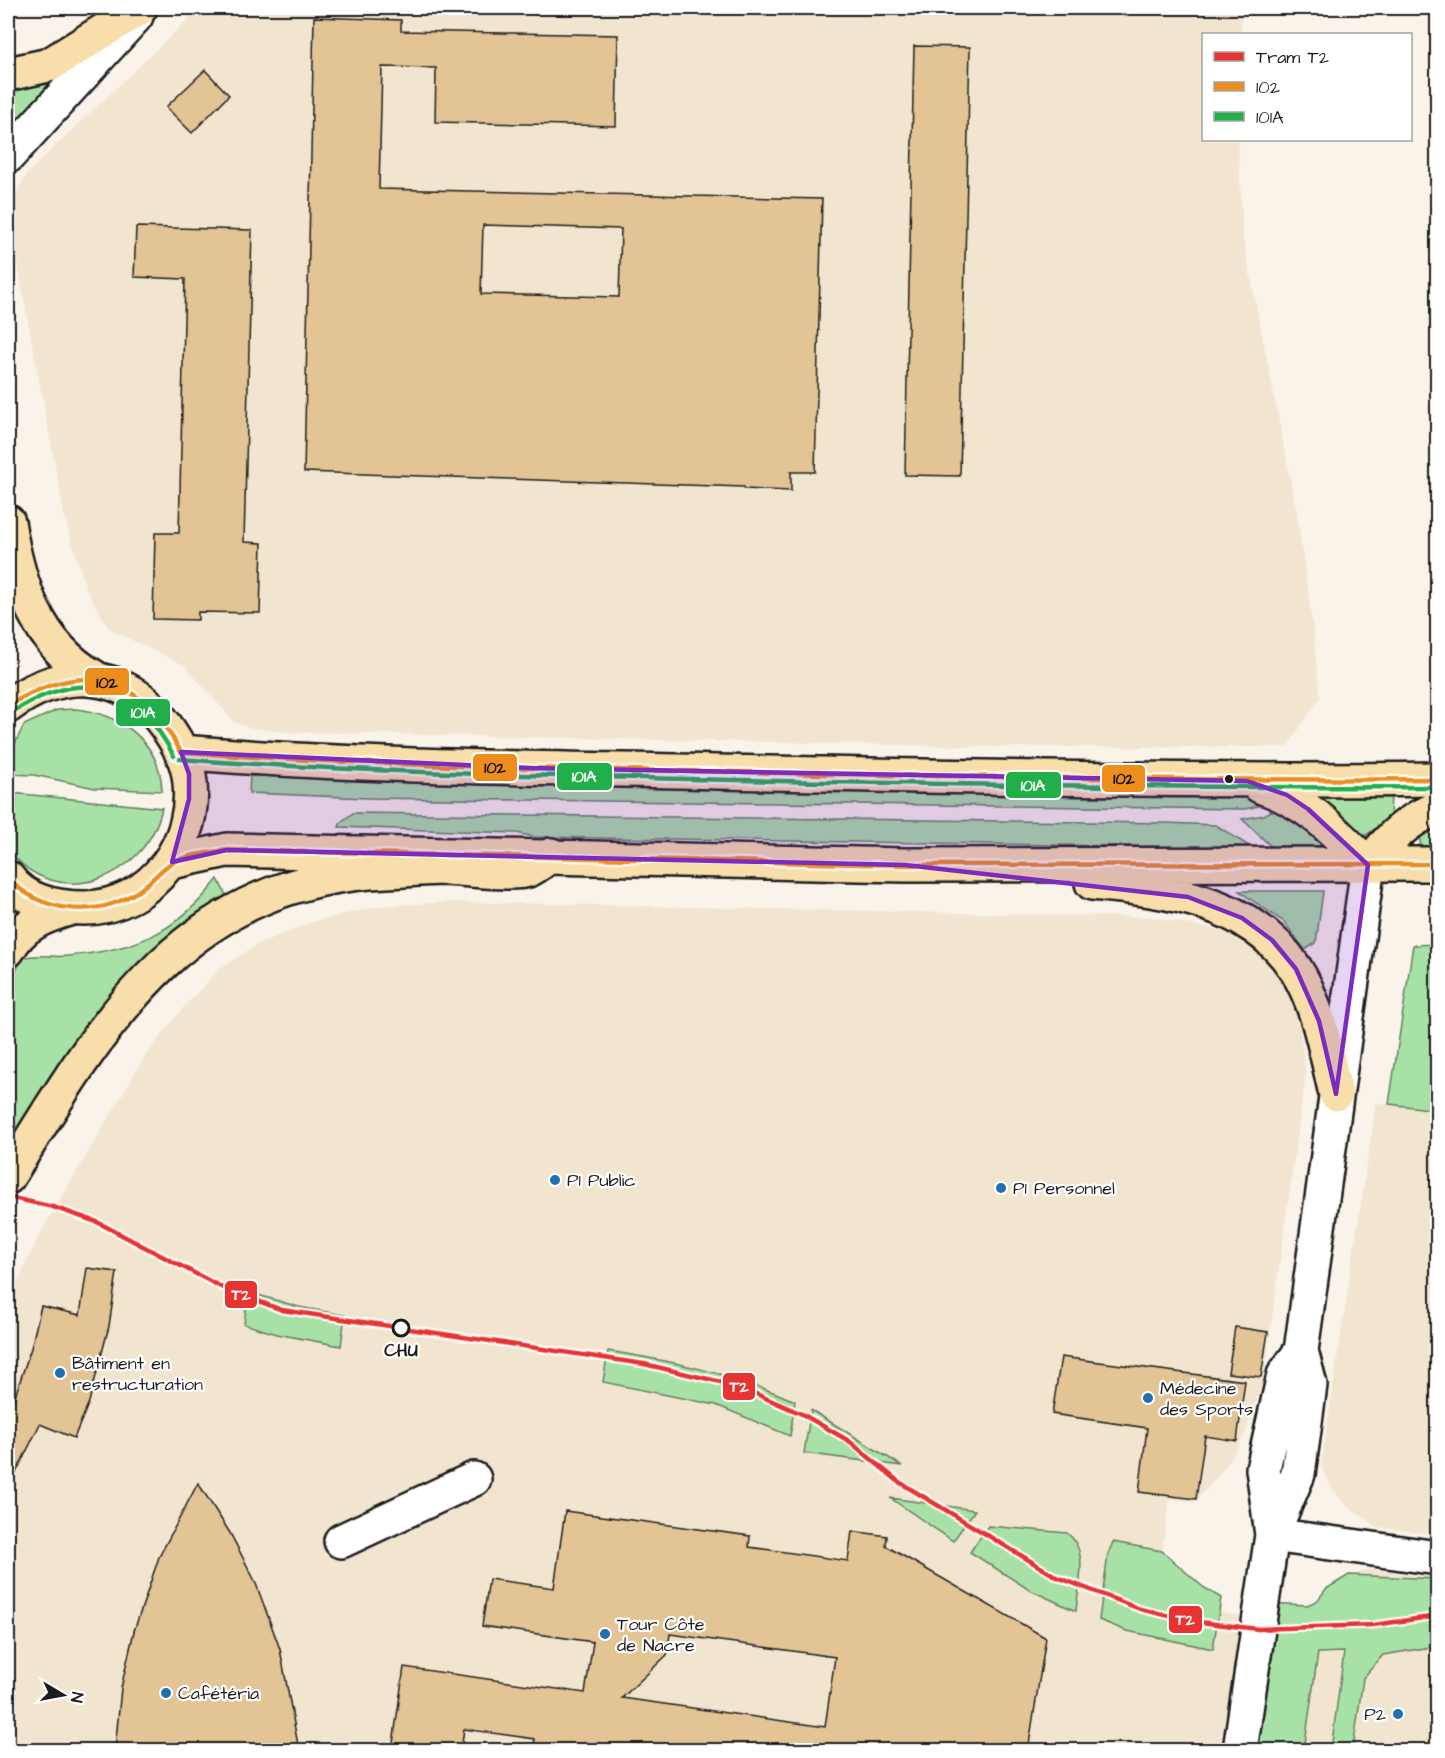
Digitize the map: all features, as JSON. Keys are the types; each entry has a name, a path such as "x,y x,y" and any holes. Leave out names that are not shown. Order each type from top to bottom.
{"main road":[{"path":"8,74 49,65 142,8"},
{"path":"8,522 14,558 29,604 54,644 68,659 94,677 116,684 146,702 175,737 189,774 189,800 182,840 171,862 148,885 134,895 102,906 72,908 39,902 23,893 8,878"},
{"path":"8,706 32,691 59,682 94,677"},
{"path":"181,752 304,761 530,768 1247,782 1437,779"},
{"path":"1247,782 1287,795 1308,809 1368,865"},
{"path":"1368,865 1383,846 1410,821 1437,808"},
{"path":"171,862 227,850 551,855 905,865 1437,864"},
{"path":"8,1177 99,1037 140,985 183,944 228,912 256,899 322,879 368,872 433,869 527,871 551,855"},
{"path":"905,865 1146,890 1188,897 1242,918 1272,940 1296,969 1318,1021 1336,1094"},
{"path":"8,950 14,937 32,922 72,908"}],"street":[{"path":"8,156 142,8"},
{"path":"1240,1750 1272,1535 1298,1474 1310,1385 1301,1351 1368,865"},
{"path":"341,1541 474,1479"},
{"path":"1272,1535 1437,1558"}],"highlighted area":[{"path":"181,752 530,768 1247,781 1287,795 1308,809 1368,865 1336,1094 1319,1021 1296,969 1272,940 1242,918 1188,897 905,865 227,850 172,862 189,799 189,774"}],"shaded area":[{"path":"200,8 1242,8 1241,33 1202,33 1202,141 1238,141 1243,237 1297,513 1320,698 1287,747 999,747 287,732 251,728 235,723 184,665 109,629 86,589 65,519 11,230 13,199 28,172"},
{"path":"453,902 1150,917 1230,932 1259,954 1275,972 1298,1014 1306,1073 1264,1377 1246,1432 1232,1457 1215,1480 1195,1502 1170,1498 1162,1551 1203,1587 1221,1598 1221,1612 1266,1622 1291,1605 1307,1605 1317,1601 1326,1589 1339,1580 1369,1569 1437,1578 1437,1750 8,1750 8,1304 37,1239 145,1056 183,1008 220,968 260,943 311,922 380,906"},
{"path":"1376,1103 1437,1110 1437,1535 1377,1527 1347,1506 1332,1489 1321,1466"}],"green space":[{"path":"58,76 62,82 8,135 8,90 32,87"},
{"path":"75,709 107,717 135,733 154,758 160,774 162,791 95,788 34,775 8,774 8,758 24,725 57,710"},
{"path":"250,776 1013,794 1230,795 1251,796 1263,805 1245,809 367,798 249,793"},
{"path":"12,793 162,808 153,833 138,854 119,869 97,879 73,883 50,880 27,869 8,849 8,795"},
{"path":"1391,793 1390,820 1363,837 1317,796"},
{"path":"1279,807 1321,840 1320,849 1275,850 1242,819 1264,815"},
{"path":"353,813 1216,825 1252,848 535,837 517,833 339,827 341,822"},
{"path":"1437,814 1437,849 1420,849 1421,822"},
{"path":"218,879 226,895 160,948 103,1008 53,1074 8,1146 9,994 12,979 23,958 92,953 134,944 169,926 186,913"},
{"path":"1239,891 1323,891 1316,943 1305,950 1284,922"},
{"path":"1437,944 1437,1110 1389,1104 1413,945"},
{"path":"248,1292 299,1307 345,1315 341,1346 277,1334 244,1324"},
{"path":"608,1351 703,1370 748,1383 795,1401 790,1436 716,1405 603,1382"},
{"path":"811,1410 902,1466 804,1453"},
{"path":"890,1498 975,1510 953,1541"},
{"path":"988,1526 1067,1533 1074,1540 1080,1559 1076,1611 1028,1589 970,1552"},
{"path":"1113,1542 1162,1551 1203,1587 1221,1598 1213,1649 1127,1631 1099,1620 1108,1554"},
{"path":"1349,1575 1437,1579 1437,1646 1383,1655 1363,1678 1353,1750 1331,1750 1344,1652 1318,1653 1304,1750 1246,1750 1269,1603 1307,1605 1317,1601 1326,1589"}],"building":[{"path":"314,17 401,20 401,31 618,35 616,126 435,122 436,68 382,67 379,189 822,199 815,472 791,472 791,491 745,489 744,487 304,472","holes":["483,225 621,229 619,297 481,294"]},
{"path":"914,46 970,47 960,476 905,475"},
{"path":"205,70 229,95 192,133 166,107"},
{"path":"136,227 252,230 244,542 262,543 260,613 198,612 198,620 153,619 155,533 179,533 185,279 134,277"},
{"name":"Bâtiment en restructuration","path":"87,1268 117,1272 109,1326 89,1402 74,1438 40,1424 8,1489 8,1417 31,1348 41,1306 80,1315"},
{"path":"1235,1327 1268,1332 1261,1377 1228,1373"},
{"name":"Médecine des Sports","path":"1061,1357 1245,1381 1237,1441 1205,1436 1196,1499 1139,1492 1147,1428 1052,1414"},
{"path":"198,1483 230,1533 255,1581 280,1649 299,1750 115,1750 121,1688 134,1631 159,1557"},
{"path":"565,1511 750,1536 749,1547 848,1561 852,1531 887,1536 886,1546 1046,1638 1028,1750 533,1750 535,1739 464,1729 461,1750 392,1750 404,1667 585,1693 593,1642 482,1626 489,1579 554,1588","holes":["670,1634 835,1657 825,1727 622,1698 667,1655"]}],"tram line":[{"name":"T2","path":"8,1197 53,1207 97,1222 221,1287 282,1310 644,1364 738,1386 802,1414 849,1441 899,1482 1057,1577 1140,1609 1191,1621 1258,1629 1373,1625 1438,1616"}],"transit line":[{"name":"102","path":"8,706 35,691 61,682 85,679 107,682 127,690 147,705 164,725 181,752"},
{"name":"101A","path":"12,712 38,698 62,689 84,686 105,689 124,697 142,711 159,731 174,756"},
{"name":"102","path":"181,752 389,764 597,770 1087,778 1438,779"},
{"name":"101A","path":"180,759 388,771 597,777 1087,786 1438,787"},
{"name":"102","path":"8,878 21,890 36,899 70,908 88,908 105,906 122,900 143,888 164,868 179,859 227,850 905,865 1438,864"}],"place":[{"name":"P1 Public","path":"555,1180"},
{"name":"P1 Personnel","path":"1001,1188"},
{"name":"CHU","path":"401,1328"},
{"name":"Bâtiment en restructuration","path":"60,1373"},
{"name":"Médecine des Sports","path":"1148,1398"},
{"name":"Tour Côte de Nacre","path":"605,1634"},
{"name":"Cafétéria","path":"166,1693"},
{"name":"P2","path":"1398,1714"}]}
